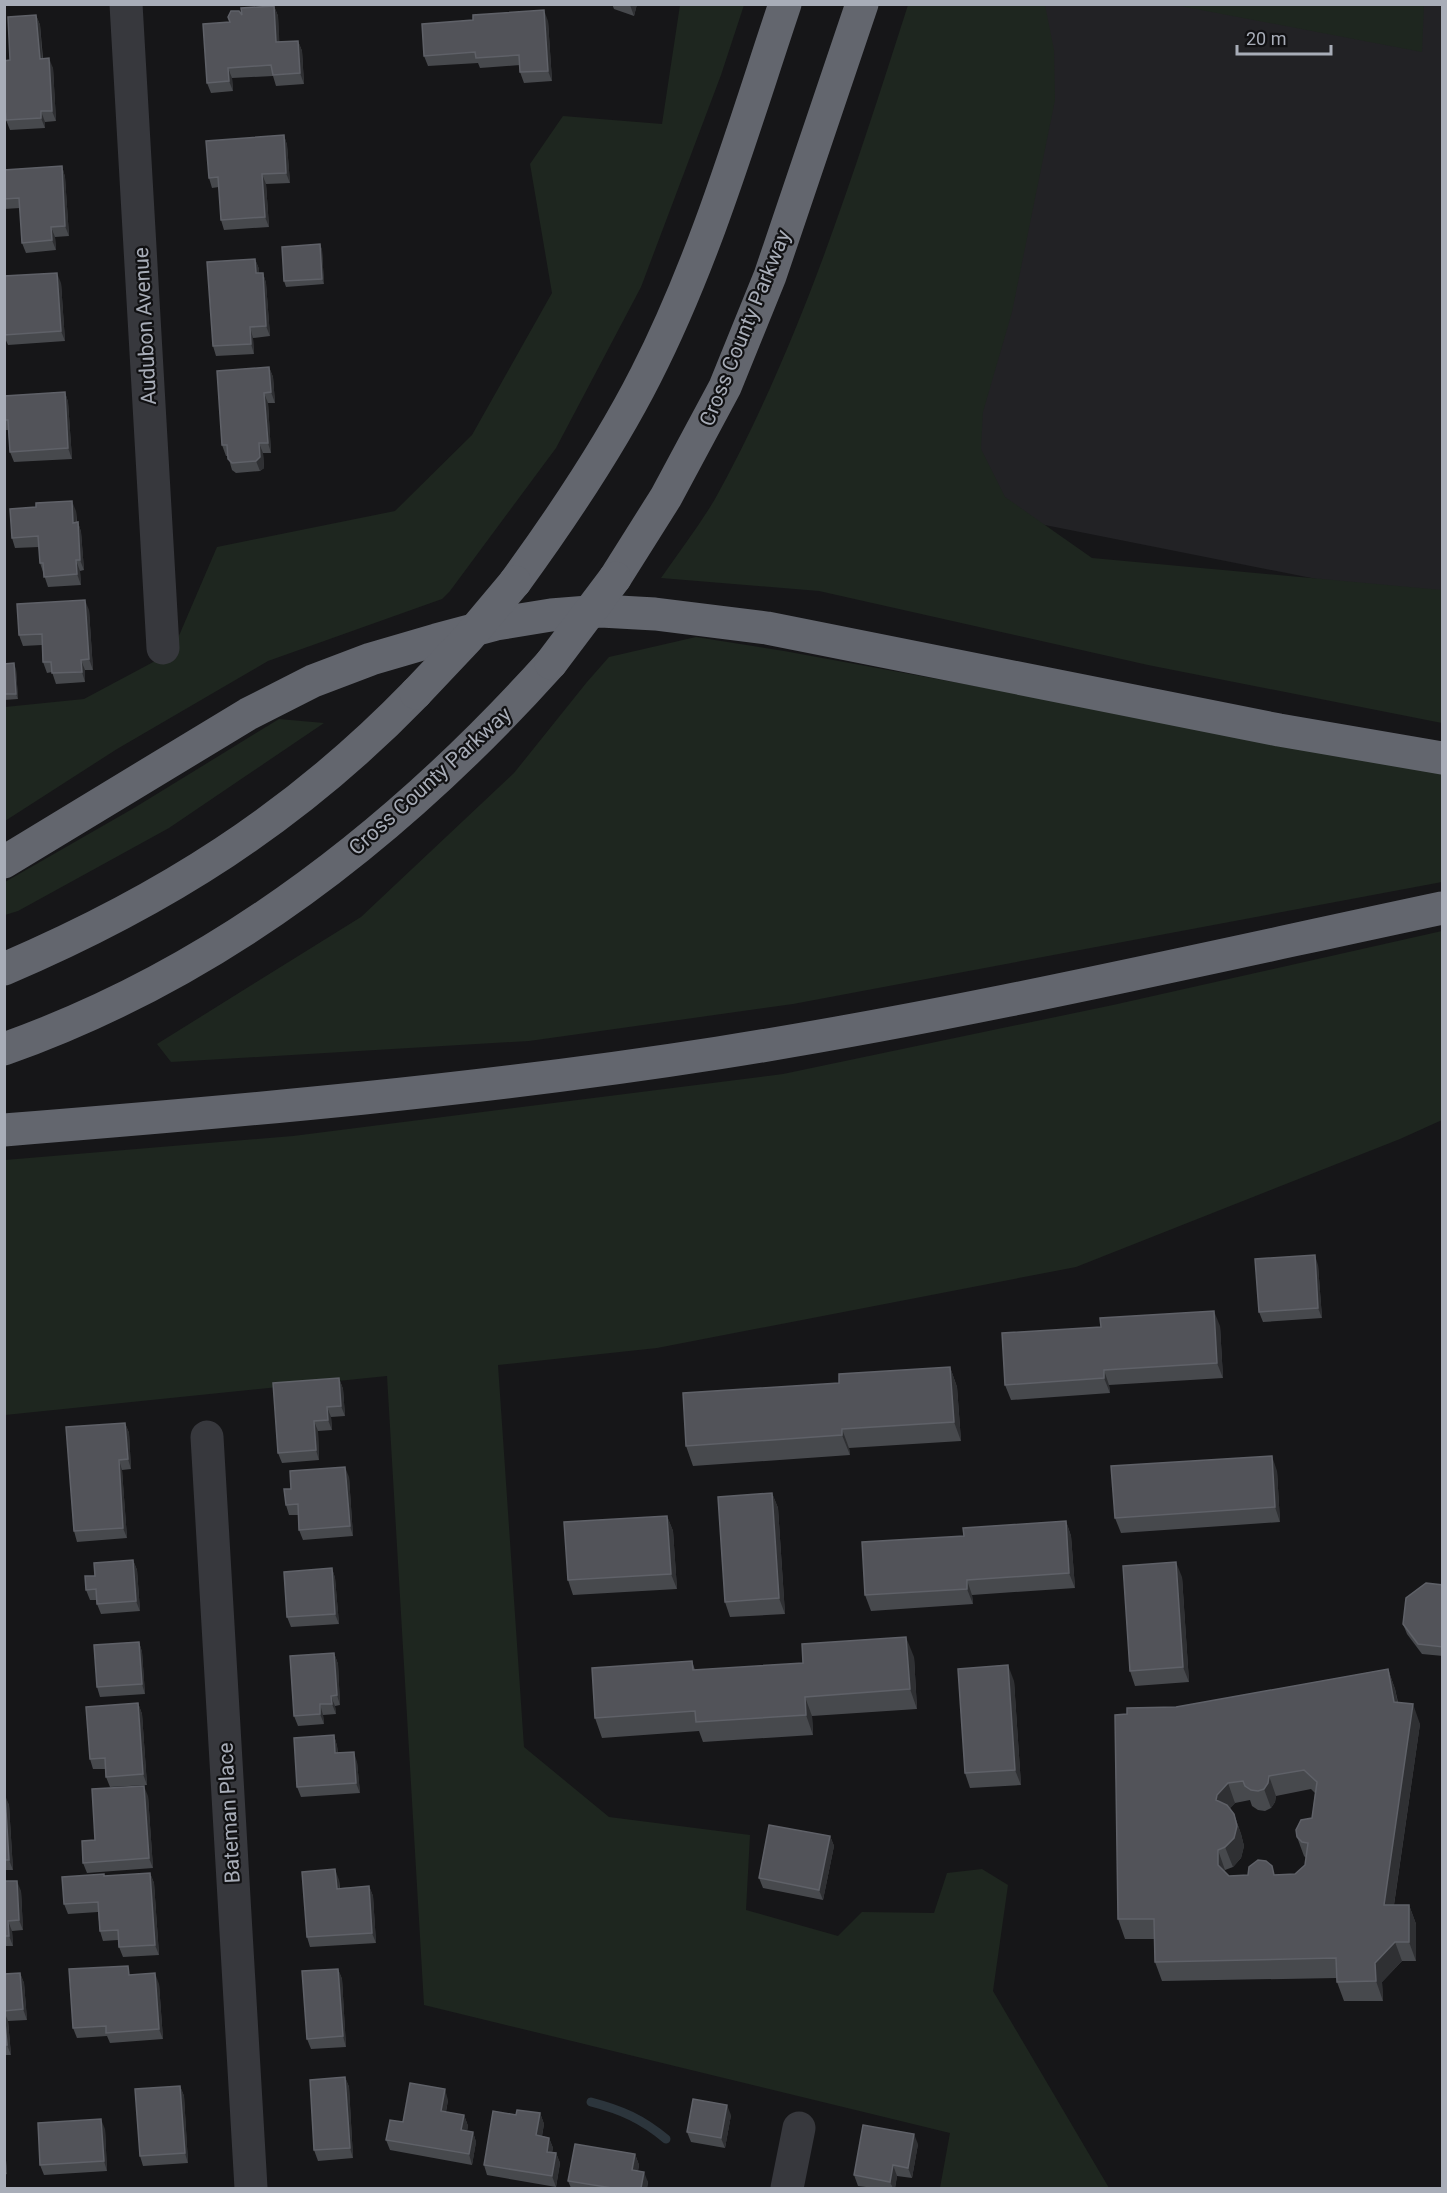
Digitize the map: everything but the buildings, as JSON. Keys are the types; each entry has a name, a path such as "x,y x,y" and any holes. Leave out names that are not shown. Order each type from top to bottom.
{"highway":[{"path":"4,969 77,937 139,905 242,842 336,769 416,693 468,638 515,582 556,525 600,456 646,374 665,334 708,232 785,4"},
{"name":"Cross County Parkway","path":"4,1048 79,1020 157,981 240,932 290,899 338,864 422,794 505,714 551,663 615,579 666,497 725,387 770,276 862,4"},
{"path":"4,862 248,714 313,681 370,659 505,623 601,611 655,614 767,628 1246,724 1443,758"},
{"path":"4,1130 266,1108 481,1084 718,1053 984,1005 1443,908"}],"street":[{"name":"Audubon Avenue","path":"126,4 163,648"},
{"name":"Bateman Place","path":"207,1437 251,2188"},
{"path":"787,2188 799,2128"}],"shaded area":[{"path":"680,5 744,5 721,75 641,287 556,448 450,591 442,599 268,661 117,749 5,821 5,707 84,699 172,652 217,547 395,511 472,435 552,293 530,164 563,116 662,124"},
{"path":"908,5 1045,5 1054,50 1055,100 1012,312 983,412 981,449 1005,497 1092,558 1442,590 1442,723 1148,665 819,591 661,578 715,499 774,380 824,256"},
{"path":"956,5 1442,5 1442,604 803,477"},
{"path":"1175,5 1424,5 1422,52"},
{"path":"696,637 1442,771 1442,882 793,1004 529,1041 171,1062 157,1044 361,917 514,773 609,657"},
{"path":"279,719 324,723 169,828 18,911 5,915 5,882 134,808"},
{"path":"1442,931 1442,1120 1400,1139 1076,1267 657,1348 498,1365 524,1747 609,1817 750,1835 746,1910 838,1936 862,1912 934,1913 947,1873 982,1869 1008,1885 993,1991 1109,2188 940,2188 950,2133 424,2005 387,1376 5,1415 5,1160 293,1136 783,1074 1113,1005"}],"waterway":[{"path":"591,2102 631,2116 666,2139"}]}
